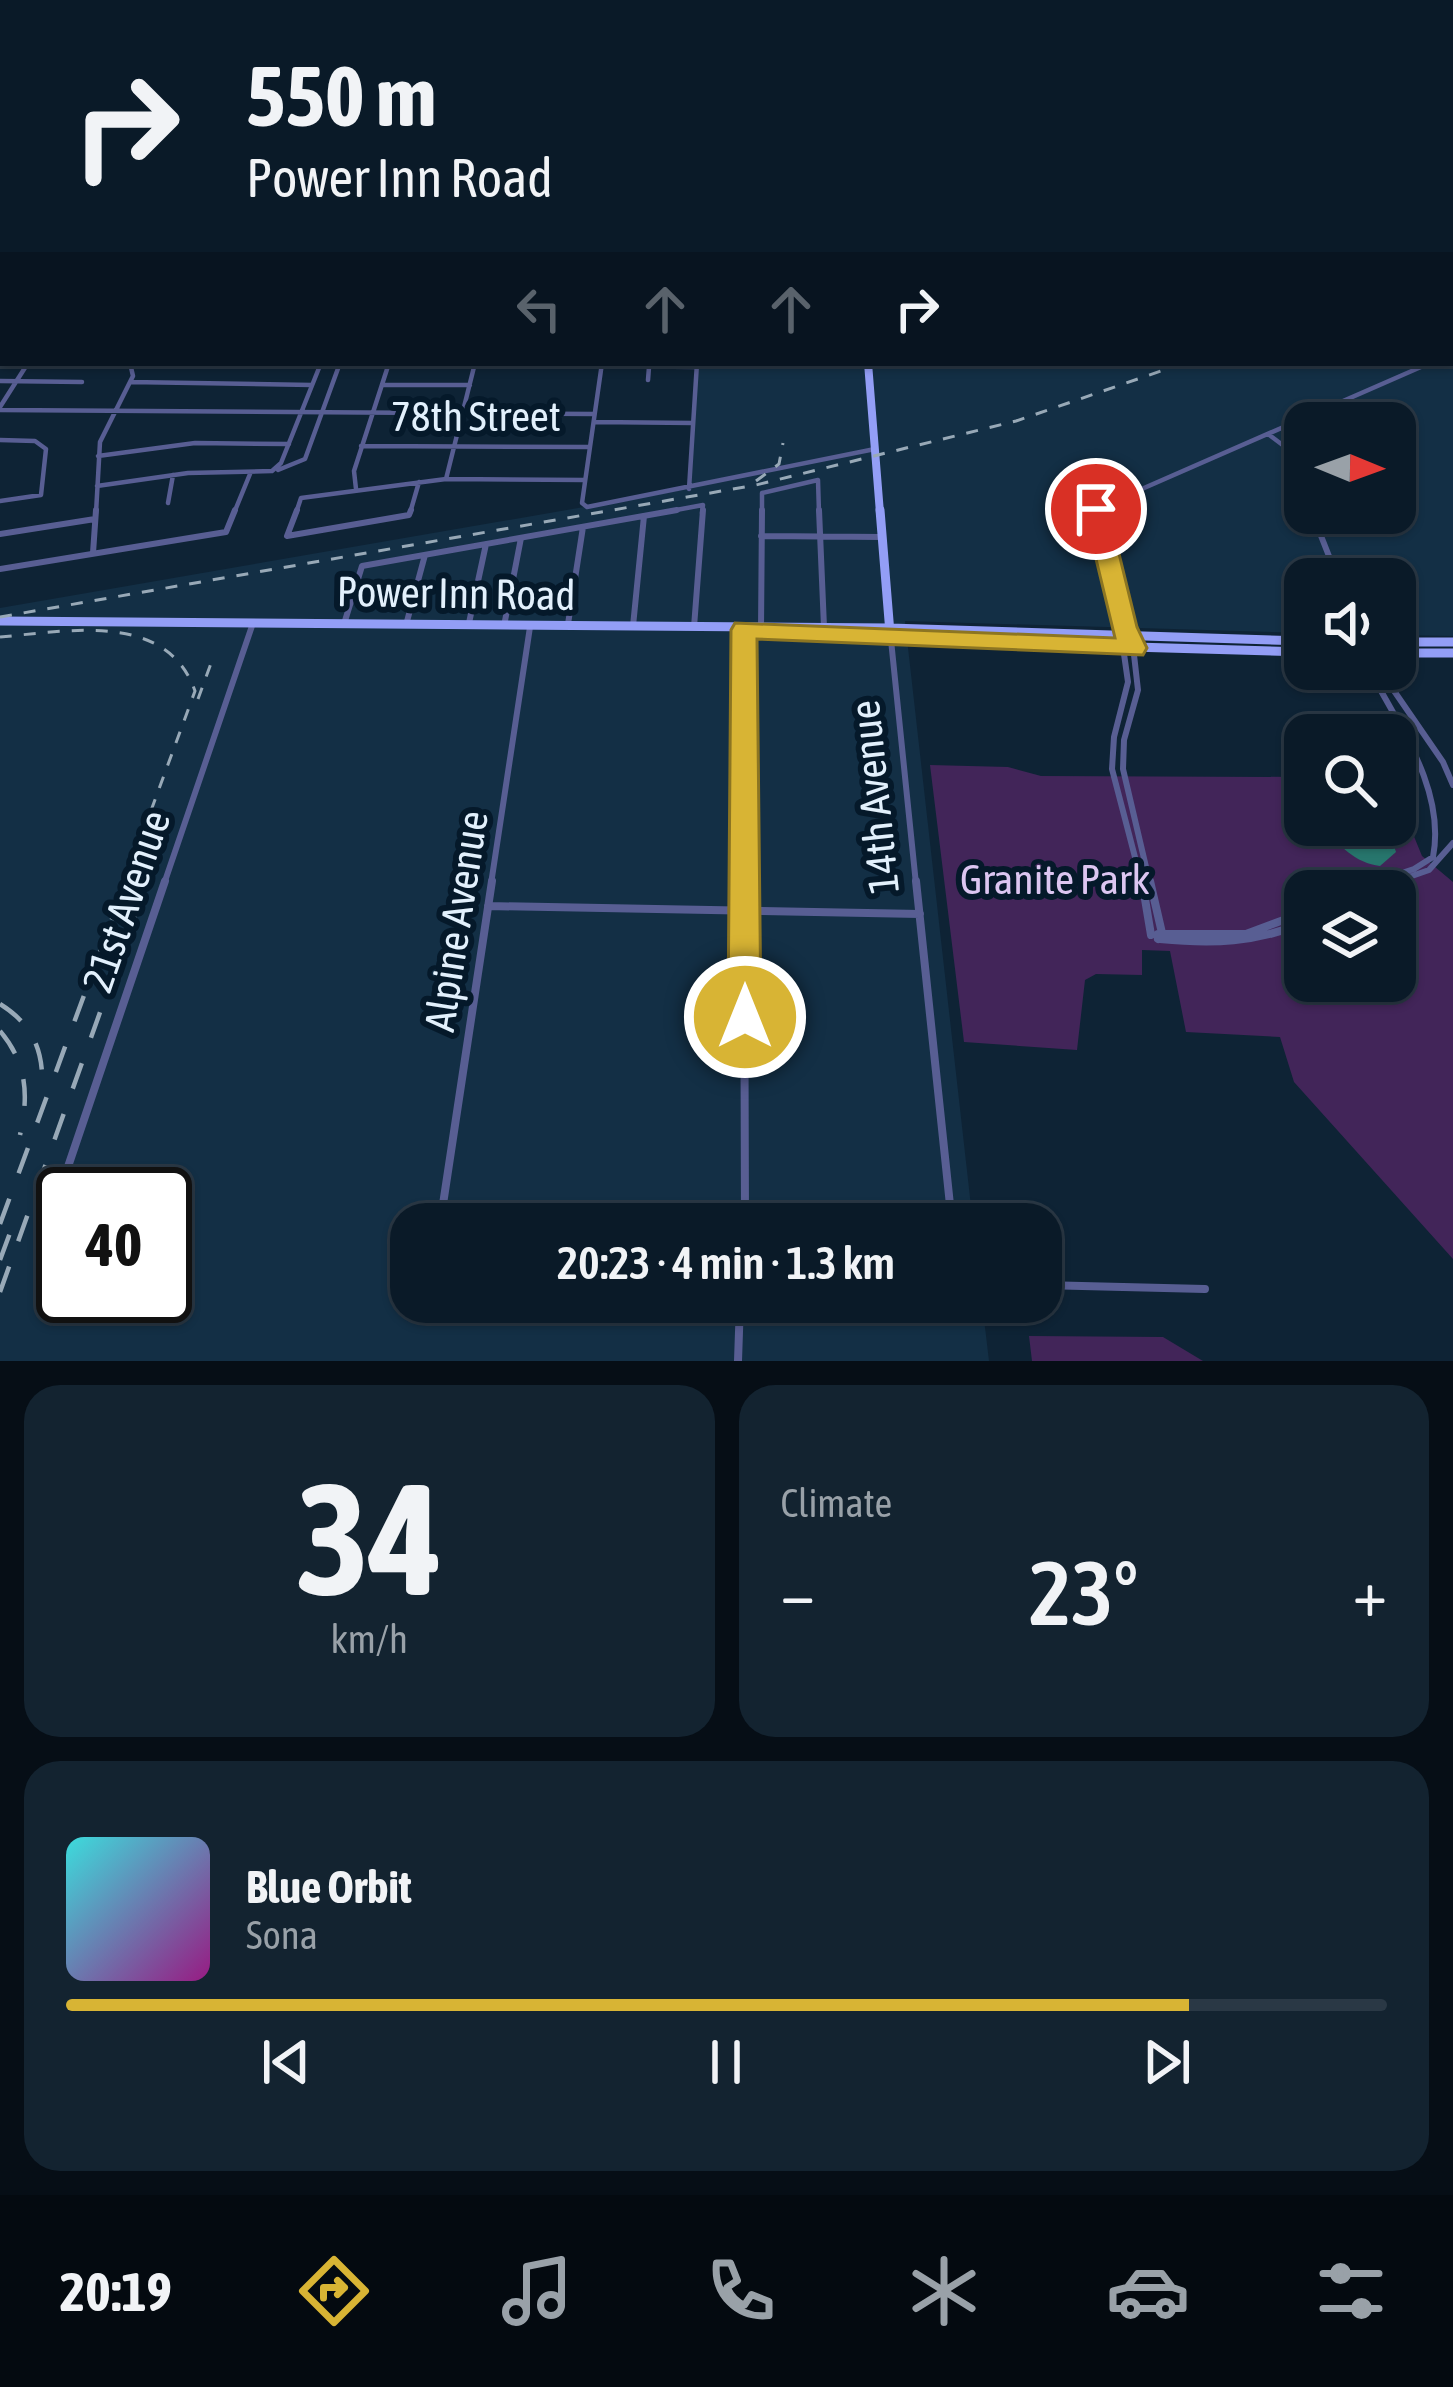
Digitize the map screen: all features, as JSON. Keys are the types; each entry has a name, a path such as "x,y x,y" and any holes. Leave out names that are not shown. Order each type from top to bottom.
{"main road":[{"name":"14th Avenue","path":"868,366 890,634"},
{"name":"Power Inn Road","path":"0,618 1284,641"},
{"name":"Power Inn Road","path":"1126,639 1284,650"},
{"path":"1416,642 1453,642"},
{"path":"1416,653 1453,653"}],"street":[{"path":"685,0 772,0"},
{"path":"26,366 0,408 463,413 693,423"},
{"path":"93,554 98,456 134,366"},
{"path":"262,474 279,466 320,366"},
{"path":"97,486 173,475 262,474 299,465 339,366"},
{"path":"356,490 354,471 388,366"},
{"path":"446,479 475,366"},
{"path":"601,366 583,506 689,489 875,449"},
{"path":"625,366 673,366"},
{"path":"689,489 697,366"},
{"path":"1157,936 1112,769 1114,737 1128,682 1126,639 1096,509 1423,366"},
{"path":"647,380 649,367"},
{"path":"0,381 82,382"},
{"path":"130,382 312,385"},
{"path":"382,385 470,385"},
{"path":"1268,434 1284,446"},
{"path":"0,440 34,440 46,449 41,495 0,501"},
{"path":"98,456 195,443 289,444"},
{"name":"78th Street","path":"361,446 590,446"},
{"path":"284,455 287,464 299,465"},
{"path":"0,568 226,532 250,474"},
{"path":"168,503 173,475"},
{"path":"419,482 410,515 287,536 301,498 356,490 419,482 446,479 585,480"},
{"path":"761,630 761,493 818,480 824,631"},
{"path":"344,624 362,566 703,505 693,629"},
{"path":"632,628 644,516"},
{"path":"0,534 95,519"},
{"path":"568,627 583,527"},
{"path":"761,536 882,537"},
{"path":"504,626 521,538"},
{"path":"469,626 486,544"},
{"path":"406,625 425,555"},
{"name":"21st Avenue","path":"68,1167 253,623"},
{"name":"Alpine Avenue","path":"443,1203 530,627"},
{"path":"744,630 745,1203"},
{"name":"14th Avenue","path":"890,634 950,1203"},
{"path":"1384,690 1427,753 1445,795"},
{"path":"1393,690 1453,784"},
{"path":"1404,870 1428,861 1442,845 1447,828"},
{"path":"1416,875 1429,870 1453,843"},
{"path":"488,906 920,914"},
{"path":"1157,936 1246,934 1284,919"},
{"path":"1157,936 1216,944 1249,941 1284,929"},
{"path":"1062,1286 1205,1289"},
{"path":"738,1361 739,1323"}],"shaded area":[{"path":"697,366 1453,366 1453,636 1416,635 1416,558 1284,558 1284,632 905,621 971,1203 390,1203 390,1323 984,1323 989,1361 0,1361 0,608 688,489"},
{"path":"1342,846 1394,846 1396,852 1380,866 1355,857"}],"green space":[{"name":"Granite Park","path":"930,765 1008,767 1041,776 1284,777 1284,846 1416,846 1416,841 1422,856 1453,882 1453,1259 1294,1082 1280,1037 1186,1032 1170,951 1142,950 1142,975 1096,974 1085,980 1077,1050 964,1042"},
{"path":"1029,1336 1163,1337 1203,1361 1032,1361"}],"railway":[{"path":"0,617 756,485 1016,421 1175,366"},
{"path":"756,481 779,464 783,443"},
{"path":"0,637 84,630 139,637 162,648 181,665 195,691 124,884"},
{"path":"198,699 214,655"},
{"path":"146,884 156,855"},
{"path":"0,1224 126,881"},
{"path":"0,1292 147,881"},
{"path":"0,1004 34,1039 42,1088"},
{"path":"0,1031 16,1055 24,1080 20,1135"},
{"path":"0,1260 18,1211"}],"route":[{"path":"745,1017 744,630 1133,648 1096,509"}]}
